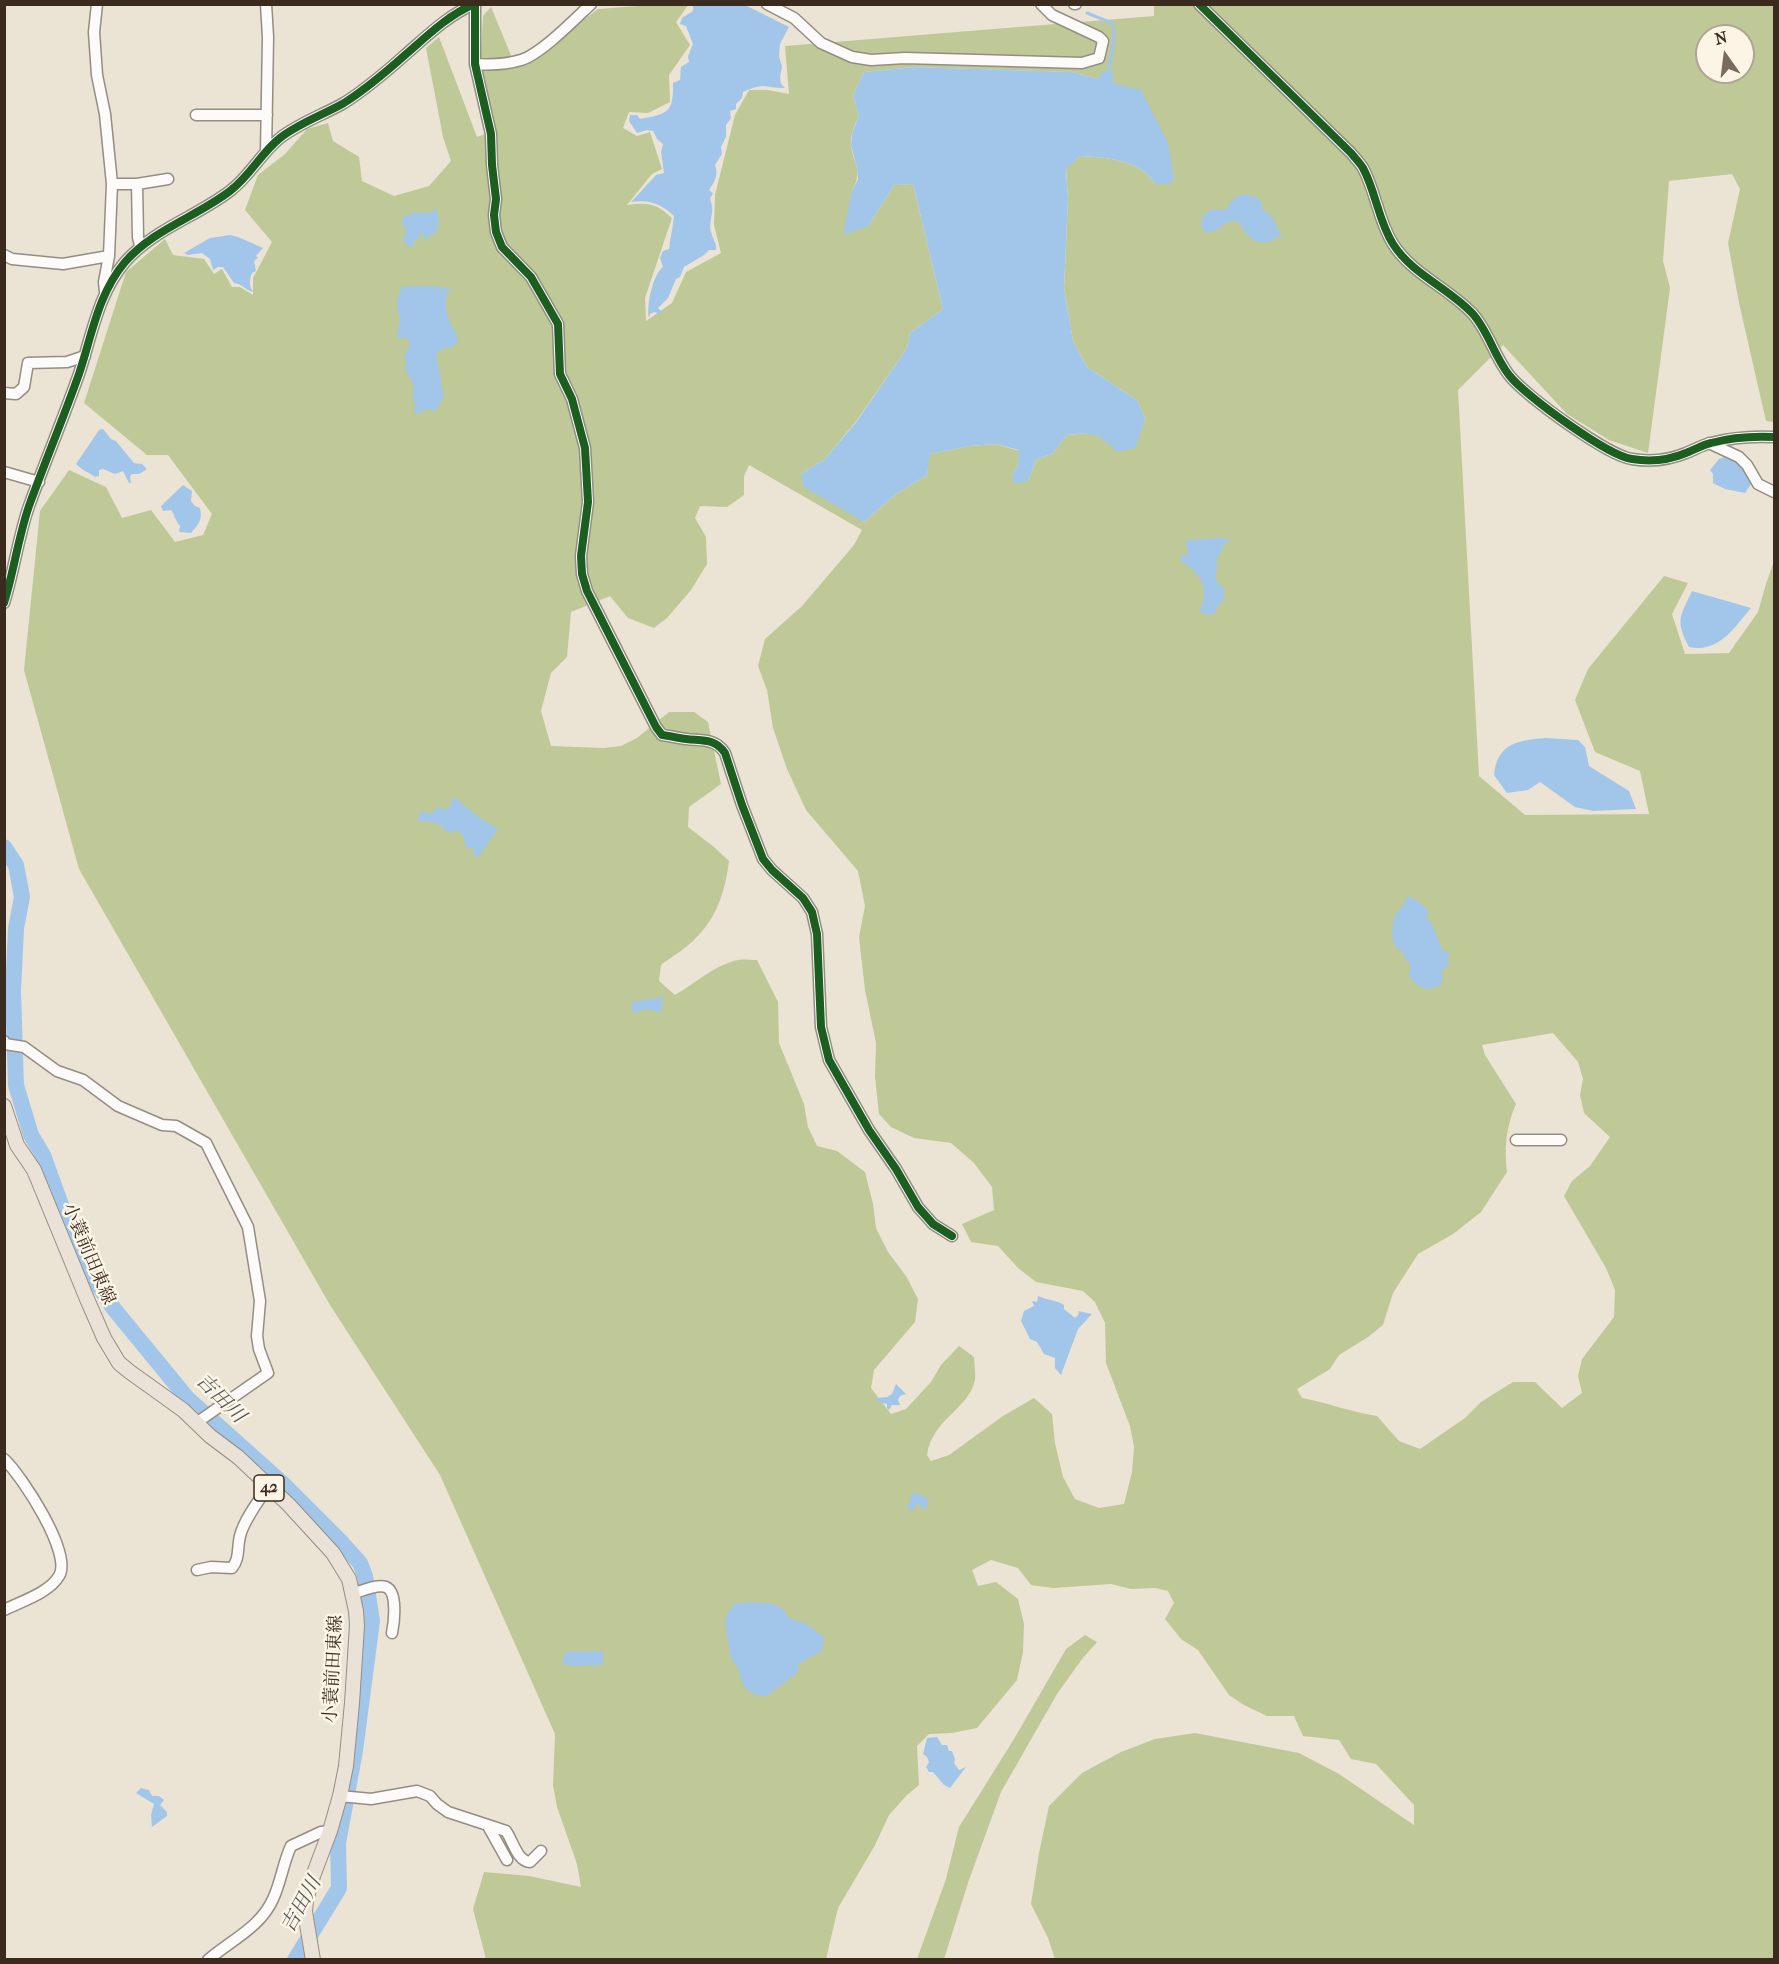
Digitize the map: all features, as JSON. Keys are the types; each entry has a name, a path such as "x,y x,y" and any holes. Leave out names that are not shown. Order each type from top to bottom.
{"main road":[{"name":"小蓑前田東線","path":"4,1106 17,1145 34,1170 111,1352 130,1372 198,1422 289,1505 333,1553 356,1592 357,1641 345,1797 330,1831 306,1900 305,1912 312,1954"}],"street":[{"path":"96,4 94,32 97,75 105,114 112,184 105,292"},
{"path":"266,4 268,37 266,152"},
{"path":"4,603 29,508 64,418 97,312 105,292 124,263 140,246 165,229 231,191 279,139 344,102 372,83 427,34 462,10 475,4 475,64 491,134 496,232 502,247 531,277 558,324 560,374 572,399 585,448 588,502 581,556 582,574 587,591 662,735 708,740 721,746 725,753 742,806 763,859 803,898 812,912 818,933 821,1027 829,1060 869,1130 896,1169 918,1207 933,1224 952,1236"},
{"path":"475,64 498,65 524,60 591,4"},
{"path":"767,4 797,21 821,43 852,57 871,60 904,57 1082,63 1099,58 1103,41 1099,37 1052,15 1041,4"},
{"path":"1198,4 1352,153 1362,167 1382,225 1393,245 1407,262 1473,314 1483,328 1498,359 1519,386 1597,444 1628,459 1646,461 1666,459 1709,443 1743,436 1774,437"},
{"path":"196,115 267,115"},
{"path":"112,184 137,184 168,179"},
{"path":"137,184 140,246"},
{"path":"4,255 12,259 63,264 109,256"},
{"path":"4,393 16,394 24,387 28,363 67,362 85,356"},
{"path":"1709,443 1739,457 1748,465 1758,484 1774,492"},
{"path":"4,472 39,482"},
{"path":"6,1043 24,1047 57,1071 83,1080 118,1106 162,1125 176,1126 206,1143 248,1227 260,1301 258,1342 268,1374 198,1422"},
{"path":"1516,1140 1561,1140"},
{"path":"4,1458 26,1485 47,1523 60,1551 63,1568 59,1577 49,1587 4,1610"},
{"path":"197,1570 211,1567 232,1568 237,1562 240,1535 268,1487"},
{"path":"356,1592 376,1587 390,1589 395,1615 392,1633"},
{"path":"345,1797 371,1799 423,1792 448,1812 488,1827 500,1828 506,1832 525,1862 530,1862 541,1851"},
{"path":"488,1827 507,1860"},
{"path":"208,1959 250,1929 265,1912 273,1899 291,1846 321,1832 330,1831"}],"green space":[{"path":"639,4 689,4 676,22 690,45 669,75 670,102 648,113 629,112 623,128 637,136 650,132 662,169 652,174 627,205 651,205 661,209 672,218 645,298 646,321 672,303 686,272 721,253 714,225 715,195 735,115 749,90 768,90 789,94 785,46 1154,16 1154,4 1774,5 1774,422 1766,421 1728,243 1740,189 1732,174 1669,181 1663,261 1670,288 1648,453 1609,440 1567,414 1503,345 1458,390 1479,776 1525,815 1649,814 1640,771 1595,752 1575,700 1588,669 1664,576 1688,583 1672,614 1685,654 1729,653 1758,612 1774,561 1774,1959 1055,1959 1048,1938 1031,1904 1049,1806 1082,1773 1121,1752 1155,1739 1195,1733 1299,1753 1339,1774 1414,1825 1414,1805 1376,1764 1351,1759 1339,1740 1303,1736 1294,1716 1267,1716 1229,1695 1198,1650 1181,1639 1165,1619 1174,1603 1168,1591 1155,1588 1131,1589 1111,1584 1053,1588 1031,1585 1018,1568 991,1560 972,1570 978,1586 996,1582 1018,1599 1024,1624 1023,1652 1017,1680 977,1728 952,1733 929,1734 917,1746 919,1785 889,1815 874,1847 838,1908 826,1959 486,1959 473,1909 484,1872 529,1876 581,1887 577,1864 557,1807 553,1785 555,1734 440,1475 330,1305 79,869 24,670 40,511 69,470 106,487 122,518 151,510 175,542 203,535 212,514 168,455 147,455 84,403 126,272 165,239 173,255 204,259 214,274 222,269 232,287 240,287 253,295 253,278 272,242 245,210 258,175 285,154 307,129 328,123 333,141 359,157 362,181 394,196 429,186 451,161 443,137 426,48 439,37 477,137 496,130 480,72 483,16 491,7 515,65 557,40 598,9 638,6","holes":["914,67 1072,72 1098,79 1113,72 1113,83 1155,184 1149,176 1132,165 1100,157 1080,156 1066,168 1068,199 1064,288 1073,341 1087,367 1138,401 1145,420 1104,438 1089,433 1067,435 1053,453 1036,460 1028,481 1012,476 1018,465 1020,451 996,444 970,446 929,454 927,475 896,494 864,522 801,474 825,459 857,420 907,348 910,333 943,309 913,184 894,185 868,226 852,191 857,177 857,167 851,140 859,116 853,95 864,72","749,465 862,530 854,545 802,606 765,639 758,666 767,690 773,728 787,769 806,810 858,871 865,906 859,937 865,990 876,1043 875,1077 879,1114 891,1127 914,1138 951,1143 974,1163 992,1187 994,1210 962,1224 971,1242 998,1246 1018,1268 1036,1282 1083,1291 1095,1302 1105,1323 1106,1363 1130,1426 1134,1447 1132,1472 1124,1504 1099,1508 1075,1499 1063,1477 1055,1443 1052,1414 1034,1398 1003,1416 949,1455 931,1461 927,1455 930,1443 943,1423 966,1399 975,1380 974,1357 959,1346 906,1409 891,1414 871,1388 874,1370 915,1322 918,1299 906,1276 888,1252 876,1228 865,1172 837,1151 817,1146 808,1127 804,1104 779,1043 778,1002 757,960 729,962 675,995 659,981 661,965 690,944 709,923 719,904 727,872 729,861 688,827 689,807 721,784 708,722 694,712 669,712 637,738 621,746 604,748 551,746 541,711 551,673 567,657 571,612 610,596 628,618 654,628 667,618 691,590 707,564 706,537 695,518 700,506 727,507 744,495 744,476","1553,1033 1578,1062 1583,1079 1580,1095 1584,1113 1610,1137 1590,1166 1572,1181 1564,1196 1606,1268 1615,1290 1614,1317 1582,1359 1578,1376 1582,1393 1562,1408 1535,1382 1513,1382 1481,1402 1465,1418 1420,1449 1399,1441 1377,1416 1302,1398 1297,1389 1330,1369 1339,1355 1383,1325 1393,1293 1418,1254 1453,1234 1481,1212 1507,1172 1507,1138 1516,1104 1485,1055 1482,1045"]},
{"path":"1085,1635 1097,1642 1057,1694 1001,1792 969,1880 944,1959 917,1959 946,1879 959,1827 1014,1739 1066,1649"}],"water":[{"path":"693,5 745,5 789,27 780,44 779,56 782,67 781,84 785,88 760,86 750,89 743,92 742,98 736,104 736,109 730,111 731,118 726,125 726,137 721,147 722,154 715,165 716,175 709,190 713,193 710,199 712,208 710,227 716,250 709,250 684,267 668,298 658,308 661,314 654,312 649,318 651,291 656,276 663,267 660,258 663,251 669,249 674,216 655,203 631,202 656,175 664,173 661,152 663,144 653,131 637,133 629,121 630,115 637,115 640,119 649,117 663,113 670,106 673,83 680,80 681,67 689,62 688,56 693,44 686,26 680,24 682,18 693,11"},
{"path":"914,67 1072,72 1098,79 1102,72 1113,71 1113,83 1141,90 1168,143 1174,179 1169,184 1155,184 1149,176 1132,165 1100,157 1080,156 1066,169 1068,199 1064,288 1073,341 1087,367 1138,401 1145,420 1135,448 1117,452 1095,435 1067,435 1053,453 1036,460 1028,481 1015,484 1012,476 1018,465 1019,450 996,444 970,446 930,454 927,475 896,494 864,522 804,487 801,474 825,459 857,421 907,348 910,333 943,309 913,184 894,185 868,226 843,235 852,191 858,179 851,145 852,133 859,116 853,95 864,72"},
{"path":"1244,194 1260,200 1262,210 1272,217 1283,237 1277,236 1272,241 1264,243 1256,241 1237,221 1228,222 1211,232 1203,230 1201,223 1207,212 1225,210 1234,198"},
{"path":"436,206 439,222 436,233 427,237 427,241 424,240 424,234 419,234 419,239 414,240 414,246 408,247 401,237 405,238 406,228 402,224 402,218 415,212 433,212"},
{"path":"230,235 263,248 254,261 256,271 252,273 250,280 253,292 234,283 223,267 213,270 210,259 202,253 188,255 184,253 210,238"},
{"path":"423,286 451,290 446,294 446,309 458,338 457,343 451,348 445,347 436,354 444,396 437,409 433,411 428,409 416,414 413,411 416,407 413,397 414,386 404,367 407,363 404,356 410,344 407,338 402,337 400,340 397,337 400,317 397,300 401,290 399,287"},
{"path":"103,429 134,463 142,464 146,468 139,474 130,476 131,483 123,471 115,474 103,469 99,470 99,476 95,477 76,464 99,430"},
{"path":"1727,456 1740,463 1748,474 1751,484 1745,493 1725,489 1713,483 1713,474 1710,470 1719,459"},
{"path":"183,485 192,491 191,501 200,508 201,512 199,522 191,533 179,532 180,526 171,510 163,511 161,506"},
{"path":"1221,538 1231,540 1223,545 1221,549 1223,552 1219,554 1216,561 1218,565 1216,578 1224,588 1224,594 1216,612 1210,615 1199,612 1204,596 1202,583 1194,571 1181,561 1180,555 1186,556 1188,550 1185,543 1188,540"},
{"path":"1692,591 1751,608 1732,631 1717,643 1700,648 1689,647 1682,631 1681,619"},
{"path":"1546,738 1578,740 1585,747 1589,766 1629,791 1636,809 1593,811 1575,807 1540,782 1528,790 1507,793 1494,775 1500,756 1511,745 1518,742"},
{"path":"454,797 498,829 478,857 474,857 474,850 465,846 464,837 458,831 447,832 437,823 418,821 422,811 428,814 438,807 444,810 450,806"},
{"path":"1411,895 1412,899 1427,908 1429,914 1425,916 1432,925 1441,947 1448,952 1449,964 1441,973 1443,979 1441,984 1436,987 1426,989 1414,982 1408,973 1411,969 1409,963 1394,944 1392,929 1396,914"},
{"path":"663,997 661,1013 646,1009 631,1011 632,1002"},
{"path":"1038,1296 1064,1305 1064,1309 1075,1318 1079,1314 1078,1311 1092,1314 1078,1329 1061,1375 1055,1368 1055,1358 1044,1354 1037,1342 1030,1339 1021,1321 1024,1311 1034,1306 1032,1301 1037,1302"},
{"path":"896,1384 906,1394 900,1396 898,1400 900,1405 892,1405 889,1410 887,1404 877,1402 877,1398 892,1394"},
{"path":"914,1492 927,1498 928,1504 924,1510 919,1504 911,1511 906,1505 910,1503"},
{"path":"768,1603 781,1607 790,1619 805,1623 824,1637 822,1651 798,1664 798,1672 767,1696 756,1695 747,1690 731,1658 725,1622 734,1604"},
{"path":"603,1651 603,1665 562,1664 565,1652"},
{"path":"937,1737 942,1745 947,1745 949,1751 952,1751 954,1763 959,1770 966,1767 950,1788 926,1767 929,1762 923,1754 927,1738"},
{"path":"141,1788 149,1790 152,1796 159,1796 164,1800 160,1805 167,1812 167,1816 152,1827 151,1815 154,1804 136,1793"}],"waterway":[{"path":"1087,13 1112,23 1113,41 1108,75"},
{"name":"吉田川","path":"4,847 16,865 22,897 16,928 13,991 16,1085 31,1135 43,1155 69,1227 89,1271 114,1309 188,1399 281,1482 360,1563 365,1576 372,1621 355,1751 338,1843 339,1888 295,1960"}],"cycle path":[{"path":"4,603 29,506 79,374 102,301 125,262 162,232 230,191 280,138 352,98 438,27 455,14 474,4"},
{"path":"475,4 475,64 491,134 496,232 502,247 531,277 558,324 560,374 572,399 585,448 588,502 581,556 582,574 587,591 662,735 708,741 717,745 725,753 763,859 803,898 812,912 817,934 821,1027 829,1060 869,1130 896,1169 918,1207 933,1224 952,1236"},
{"path":"1199,4 1351,153 1363,168 1388,235 1401,255 1472,313 1509,375 1548,410 1605,447 1620,455 1639,460 1673,457 1727,439 1774,437"}]}
